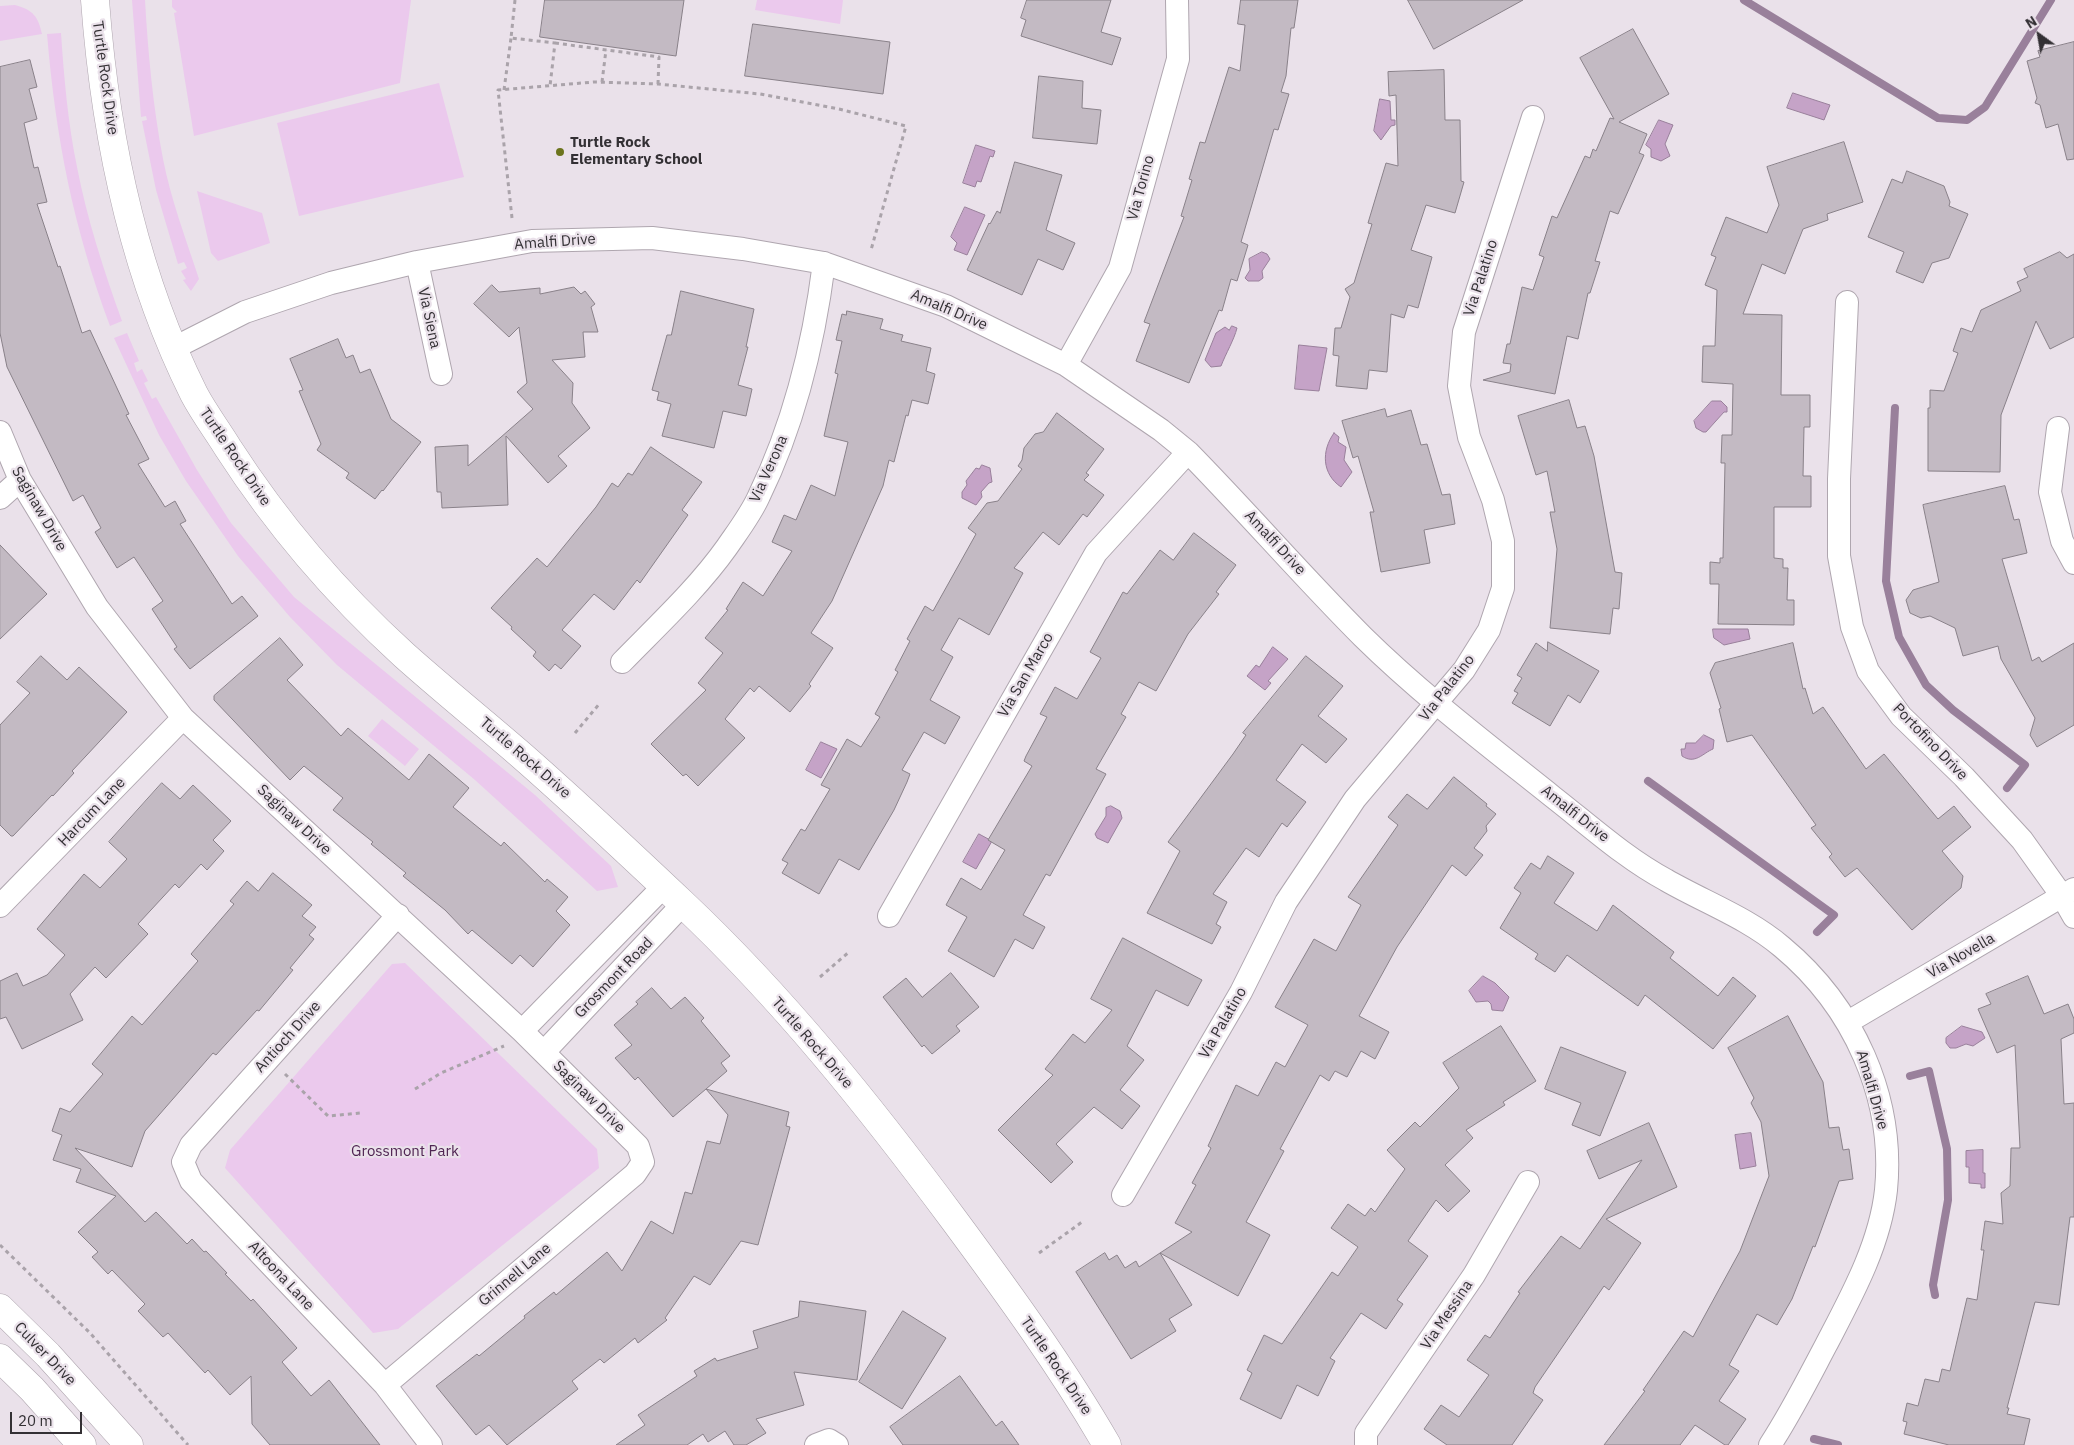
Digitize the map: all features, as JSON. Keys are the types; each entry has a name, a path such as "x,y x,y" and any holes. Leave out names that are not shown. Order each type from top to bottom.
{"street":[{"name":"Turtle Rock Drive","path":"95,0 119,178 141,261 174,348 196,398 261,498 345,597 404,654 568,796 673,895 763,986 890,1134 982,1257 1080,1398 1107,1445"},
{"name":"Via Torino","path":"1066,365 1120,268 1178,59 1177,0"},
{"name":"Via Palatino","path":"1123,1195 1241,992 1286,902 1355,799 1464,670 1489,630 1503,588 1503,541 1493,500 1469,437 1459,386 1464,332 1534,118"},
{"name":"Amalfi Drive","path":"174,348 245,312 331,284 417,262 532,241 652,238 743,249 824,263 946,306 1066,365 1161,430 1188,452 1363,636 1436,704 1599,834 1662,879 1752,926 1780,946 1808,972 1848,1022 1864,1054 1877,1094 1886,1138 1886,1191 1872,1247 1848,1303 1770,1445"},
{"name":"Via Siena","path":"417,262 441,374"},
{"name":"Via Verona","path":"622,662 676,606 726,549 759,497 788,424 817,314 824,263"},
{"name":"Portofino Drive","path":"1848,302 1839,479 1839,556 1855,636 1868,671 1901,716 1964,778 2068,893 2074,918"},
{"path":"2058,428 2050,492 2062,541 2074,563"},
{"name":"Saginaw Drive","path":"0,432 20,480 97,607 183,718 544,1052 638,1146 643,1162"},
{"name":"Via San Marco","path":"890,916 1096,553 1188,452"},
{"path":"0,498 20,480"},
{"name":"Harcum Lane","path":"0,906 183,718"},
{"name":"Via Novella","path":"1848,1022 2068,893"},
{"name":"Grosmont Road","path":"522,1031 673,895"},
{"name":"Grosmont Road","path":"544,1052 673,895"},
{"name":"Antioch Drive","path":"183,1162 191,1145 398,915"},
{"name":"Altoona Lane","path":"183,1162 191,1181 385,1385"},
{"name":"Grinnell Lane","path":"385,1385 635,1174 643,1162"},
{"name":"Via Messina","path":"1366,1445 1366,1433 1474,1275 1528,1182"},
{"name":"Culver Drive","path":"0,1308 48,1355 130,1445"},
{"path":"0,1358 32,1389 82,1445"},
{"path":"385,1385 431,1445"}],"path":[{"path":"504,90 515,0"},
{"path":"511,38 658,57 658,84"},
{"path":"550,86 556,43"},
{"path":"602,82 606,50"},
{"path":"512,218 498,90 602,82 658,84 760,94 906,126 870,250"},
{"path":"575,732 600,703"},
{"path":"820,977 850,952"},
{"path":"415,1089 441,1073 504,1046"},
{"path":"269,1058 328,1116 361,1113"},
{"path":"1039,1253 1082,1222"},
{"path":"0,1245 90,1333 188,1445"}],"green space":[{"path":"132,0 145,0 151,80 163,159 174,204 199,279 191,291 183,280 186,279 181,271 187,268 184,262 178,264 156,190 142,121 147,120 146,116 141,117"},
{"path":"172,0 411,0 400,83 194,136 174,13 177,12 172,7"},
{"path":"757,0 843,0 840,24 755,10"},
{"path":"15,5 26,9 34,15 39,23 42,34 0,41 0,6"},
{"path":"61,33 69,117 81,186 96,245 122,321 110,326 76,218 61,147 47,34"},
{"path":"439,83 464,177 299,216 277,123"},
{"path":"197,191 262,213 270,243 218,261 211,253"},
{"path":"127,333 139,361 134,363 137,372 142,369 148,381 144,383 152,399 156,397 197,470 231,523 294,597 535,795 611,866 618,887 597,891 475,780 337,665 290,617 238,556 186,481 159,435 114,338"},
{"path":"382,719 419,749 405,766 368,736"},
{"name":"Grossmont Park","path":"405,963 597,1149 599,1168 398,1329 373,1333 225,1168 230,1150 392,964"}],"shaded area":[{"path":"1793,93 1830,105 1824,120 1787,108"},
{"path":"1380,99 1390,101 1391,120 1395,120 1395,125 1391,126 1381,140 1374,131"},
{"path":"1659,120 1673,125 1665,144 1670,156 1661,161 1651,157 1651,149 1646,145"},
{"path":"976,145 995,151 993,157 990,156 981,182 977,181 975,187 963,183"},
{"path":"965,207 985,215 967,255 954,250 957,243 951,237"},
{"path":"1262,252 1267,254 1270,259 1262,271 1263,278 1259,281 1248,281 1245,278 1250,270 1249,259"},
{"path":"1232,326 1237,328 1221,366 1211,367 1205,360 1216,333 1225,327 1229,330"},
{"path":"1299,345 1327,348 1319,391 1295,389"},
{"path":"1712,401 1721,401 1727,407 1727,412 1724,412 1706,432 1703,432 1696,428 1694,421"},
{"path":"1334,433 1339,437 1338,442 1346,447 1344,460 1352,472 1341,487 1330,476 1325,462 1327,447"},
{"path":"982,465 990,468 992,482 981,492 982,497 976,505 962,498 962,492 967,485 966,481 976,468 979,469"},
{"path":"1713,629 1748,629 1750,639 1724,645 1714,638"},
{"path":"1273,647 1288,659 1268,681 1271,683 1265,690 1247,676 1256,665 1259,667"},
{"path":"1704,735 1714,740 1713,749 1695,759 1682,756 1681,749 1685,749 1686,743 1695,743"},
{"path":"821,742 837,749 821,778 806,770"},
{"path":"1111,806 1120,811 1122,818 1108,843 1097,838 1095,834 1106,816 1106,808"},
{"path":"979,834 992,841 976,869 963,862"},
{"path":"1483,976 1495,983 1509,997 1503,1011 1492,1010 1491,1004 1488,1001 1476,1002 1469,991"},
{"path":"1962,1026 1982,1032 1985,1038 1973,1046 1966,1044 1950,1048 1946,1043 1946,1038"},
{"path":"1751,1133 1756,1166 1740,1169 1735,1135"},
{"path":"1983,1150 1985,1188 1981,1188 1981,1184 1969,1183 1966,1151"}],"building":[{"path":"545,0 684,0 676,56 540,37"},
{"path":"1027,0 1111,0 1101,32 1121,38 1112,65 1021,36 1026,20 1021,18"},
{"path":"1241,0 1298,0 1294,28 1291,28 1286,76 1281,92 1289,94 1278,130 1274,129 1241,242 1248,245 1237,281 1231,279 1222,311 1219,310 1189,383 1136,361 1150,324 1144,322 1184,217 1181,216 1192,180 1189,179 1200,142 1205,143 1229,67 1240,71 1245,25 1238,24"},
{"path":"1408,0 1523,0 1434,49"},
{"path":"753,24 890,42 883,94 745,76"},
{"path":"1633,29 1669,94 1619,122 1647,134 1639,153 1644,155 1618,214 1610,211 1595,261 1600,262 1590,293 1588,293 1578,339 1567,336 1555,394 1483,380 1510,372 1511,364 1503,363 1507,344 1510,344 1522,287 1533,290 1544,257 1539,255 1552,216 1557,218 1585,156 1590,158 1593,149 1596,151 1610,118 1614,119 1580,58"},
{"path":"2074,42 2074,159 2067,160 2058,124 2046,128 2040,105 2035,103 2037,98 2027,61 2040,57 2038,51"},
{"path":"30,60 37,87 29,89 37,119 24,123 34,168 38,167 47,202 37,204 82,333 90,330 129,414 126,415 149,459 138,464 165,507 175,501 186,521 180,524 232,604 242,596 258,616 190,669 174,649 177,647 152,609 163,601 134,557 117,568 95,532 101,528 83,495 73,501 7,367 0,333 0,67"},
{"path":"1444,70 1445,120 1460,120 1461,181 1464,182 1455,213 1426,205 1411,250 1432,257 1418,308 1408,305 1404,318 1391,314 1387,372 1369,370 1367,389 1336,386 1339,356 1333,355 1335,328 1341,328 1350,297 1345,289 1354,283 1372,224 1368,223 1386,163 1398,166 1396,95 1389,96 1388,72"},
{"path":"1039,76 1083,81 1082,108 1101,110 1097,144 1033,138"},
{"path":"1844,142 1863,202 1827,214 1828,220 1803,229 1785,274 1762,264 1743,314 1782,315 1781,395 1810,395 1810,427 1804,427 1803,476 1811,476 1811,507 1774,507 1774,558 1783,559 1783,568 1788,568 1787,600 1794,600 1794,625 1718,624 1719,584 1710,584 1710,562 1720,563 1720,558 1723,558 1725,463 1721,463 1722,435 1732,435 1733,384 1702,382 1703,346 1715,346 1717,290 1705,285 1716,257 1711,255 1726,217 1767,233 1779,205 1767,167"},
{"path":"1015,162 1062,175 1046,230 1075,243 1063,270 1038,259 1022,295 967,270 989,223 997,211 1000,213"},
{"path":"1907,171 1944,186 1950,202 1949,206 1968,214 1949,258 1932,263 1923,283 1896,272 1904,252 1868,237 1892,179 1902,183"},
{"path":"2060,252 2067,258 2074,254 2074,337 2050,349 2036,321 2001,415 2000,472 1928,471 1928,408 1930,408 1930,390 1944,391 1958,353 1953,351 1961,328 1972,332 1981,310 2021,291 2017,282 2028,277 2024,269"},
{"path":"492,285 499,292 540,288 540,294 574,287 581,294 585,291 595,304 591,307 598,332 583,332 585,357 552,360 573,383 572,403 590,428 558,456 567,466 548,483 506,436 508,505 442,508 441,492 437,492 435,447 468,445 468,466 533,409 517,392 527,383 519,327 509,337 474,304"},
{"path":"681,291 754,309 746,347 748,347 738,385 752,389 746,416 723,411 714,448 662,436 671,404 657,400 659,392 652,390 667,335 671,335"},
{"path":"847,311 883,319 880,329 903,335 901,341 931,348 926,371 935,374 928,404 912,400 908,416 906,415 894,462 889,460 883,486 832,601 811,633 833,648 809,684 811,686 790,712 759,686 754,692 750,688 725,719 745,738 698,786 686,774 683,776 651,744 706,690 698,683 723,653 705,638 728,610 726,609 743,582 763,596 792,551 772,542 784,515 796,520 811,485 835,496 848,442 824,436 838,374 835,373 842,341 836,340 842,314 846,315"},
{"path":"338,339 346,358 353,355 360,373 370,369 391,419 421,442 375,499 346,478 349,473 317,450 321,444 299,391 303,390 290,359"},
{"path":"1569,400 1577,428 1585,426 1594,456 1615,572 1622,573 1619,609 1613,608 1610,634 1550,628 1557,549 1550,512 1555,512 1547,471 1536,475 1518,416"},
{"path":"1385,409 1387,417 1411,410 1421,445 1427,444 1442,495 1450,494 1455,524 1424,530 1430,563 1381,572 1370,512 1374,512 1358,456 1353,458 1342,421"},
{"path":"1057,413 1104,449 1086,473 1089,475 1084,480 1104,495 1087,517 1083,514 1059,545 1043,532 1014,568 1023,573 989,635 959,618 941,650 953,657 930,700 960,717 945,744 924,732 902,770 910,774 894,810 859,870 839,859 819,894 782,873 788,863 782,860 801,829 805,831 830,789 821,785 847,739 861,747 880,717 875,714 898,672 895,670 910,641 907,639 925,606 933,611 976,534 968,528 987,503 998,501 1022,469 1018,466 1022,460 1024,448 1035,434 1043,432"},
{"path":"651,447 702,482 682,510 688,515 640,583 637,580 614,610 594,594 562,630 581,646 561,669 555,664 549,671 533,656 536,652 491,608 537,558 547,567 596,507 612,483 618,487 628,473 632,475"},
{"path":"2005,486 2014,520 2019,519 2027,553 2002,559 2032,661 2039,657 2042,662 2074,643 2074,725 2037,747 2030,735 2035,718 2001,659 1998,646 1963,656 1955,628 1930,616 1921,618 1910,613 1906,600 1913,590 1939,582 1923,505"},
{"path":"1194,533 1236,565 1216,592 1219,594 1188,634 1156,691 1139,682 1121,714 1126,717 1096,769 1106,774 1050,876 1046,874 1023,915 1045,927 1033,949 1015,939 994,977 948,951 967,917 946,905 961,878 981,890 1005,850 988,840 1032,766 1024,761 1047,717 1040,714 1055,687 1077,699 1101,658 1090,652 1123,592 1127,594 1160,550 1173,560"},
{"path":"0,545 47,594 0,639"},
{"path":"280,638 303,665 287,680 341,736 348,728 409,780 429,754 469,788 453,807 501,846 504,842 545,882 547,879 568,897 556,911 570,925 533,967 520,955 512,964 472,930 468,934 445,910 403,876 406,873 371,844 373,842 333,810 343,798 304,766 290,780 214,700 214,696"},
{"path":"1548,642 1599,671 1580,703 1568,695 1550,726 1512,703 1518,693 1514,691 1522,678 1517,675 1536,643 1547,651"},
{"path":"1793,643 1803,689 1805,688 1813,714 1823,707 1866,769 1884,754 1938,819 1954,806 1971,827 1942,851 1963,876 1961,888 1912,930 1857,868 1845,877 1829,857 1832,854 1811,828 1816,825 1752,735 1727,742 1719,709 1721,708 1710,673 1715,663"},
{"path":"41,656 67,680 79,667 127,712 72,771 74,773 53,796 11,836 0,825 0,725 30,693 17,682"},
{"path":"1306,656 1343,686 1318,716 1347,739 1326,763 1302,744 1276,780 1306,802 1287,827 1282,823 1259,857 1246,848 1213,894 1227,902 1216,924 1221,927 1212,944 1147,913 1180,851 1168,842 1233,754 1246,735 1243,733"},
{"path":"1454,777 1487,804 1486,806 1496,814 1486,826 1487,831 1474,848 1483,855 1466,876 1452,865 1397,947 1359,1016 1389,1032 1375,1059 1361,1051 1347,1077 1335,1071 1329,1081 1320,1075 1280,1149 1284,1151 1246,1222 1270,1235 1238,1296 1160,1253 1192,1232 1175,1223 1196,1185 1192,1183 1211,1148 1208,1146 1236,1085 1258,1096 1276,1062 1285,1067 1308,1025 1275,1007 1314,939 1336,951 1361,905 1348,897 1398,825 1388,817 1407,794 1427,809"},
{"path":"162,783 180,799 193,785 231,821 213,840 224,851 207,870 201,864 179,888 175,884 138,924 148,934 106,978 95,967 70,994 83,1020 22,1049 6,1017 0,1019 0,981 17,973 23,986 47,975 65,955 37,929 84,874 100,888 127,859 109,842"},
{"path":"1548,856 1574,873 1554,903 1597,931 1613,905 1674,952 1670,958 1718,996 1733,977 1756,996 1713,1049 1645,995 1638,1006 1567,955 1555,972 1535,959 1538,954 1500,928 1521,893 1514,888 1531,863 1540,869"},
{"path":"273,873 312,905 302,916 316,927 309,935 314,939 290,968 293,970 259,1011 257,1010 216,1055 213,1053 145,1131 132,1167 75,1148 145,1222 156,1212 187,1244 192,1239 204,1252 206,1251 227,1273 225,1274 251,1301 253,1299 297,1348 282,1362 311,1396 329,1380 380,1445 270,1445 252,1424 251,1376 230,1395 208,1370 205,1373 168,1333 163,1337 138,1311 145,1304 112,1270 108,1274 92,1257 98,1252 78,1232 116,1196 76,1182 81,1169 53,1160 62,1135 52,1131 60,1108 70,1112 103,1074 92,1064 132,1016 142,1025 198,961 191,954 234,904 230,901 247,881 258,891"},
{"path":"1123,938 1202,980 1188,1006 1156,990 1127,1046 1144,1060 1120,1090 1140,1106 1122,1129 1094,1107 1056,1144 1073,1162 1051,1183 998,1130 1053,1075 1045,1069 1073,1034 1085,1043 1112,1010 1091,999"},
{"path":"951,973 979,1007 956,1026 960,1031 932,1054 924,1045 922,1047 883,997 906,978 922,997"},
{"path":"2028,976 2044,1014 2068,1004 2074,1019 2074,1033 2061,1039 2064,1104 2074,1103 2074,1217 2070,1217 2059,1305 2035,1302 2007,1408 2009,1408 2007,1414 2030,1419 2024,1445 1949,1445 1904,1434 1907,1422 1903,1421 1907,1403 1918,1406 1925,1379 1939,1382 1942,1369 1950,1371 1967,1298 1977,1300 1984,1250 1981,1250 1985,1221 2003,1224 2001,1193 2010,1186 2011,1148 2020,1148 2015,1045 1997,1053 1978,1009 1991,1004 1986,994"},
{"path":"652,988 671,1009 685,997 704,1018 701,1021 730,1056 721,1063 727,1071 673,1117 638,1077 635,1080 615,1058 632,1045 614,1025 638,1004 636,1002"},
{"path":"1788,1016 1823,1082 1829,1128 1839,1127 1843,1150 1849,1149 1853,1179 1839,1181 1815,1247 1813,1246 1792,1299 1777,1325 1757,1314 1729,1365 1739,1371 1719,1401 1746,1419 1728,1445 1725,1445 1695,1425 1680,1445 1604,1445 1645,1391 1643,1390 1684,1331 1693,1337 1740,1251 1769,1176 1761,1122 1751,1103 1754,1098 1728,1048"},
{"path":"1501,1026 1536,1081 1503,1102 1505,1105 1466,1130 1473,1138 1445,1165 1470,1191 1448,1212 1436,1200 1408,1241 1428,1256 1397,1300 1403,1304 1386,1329 1361,1313 1330,1358 1335,1361 1318,1396 1297,1385 1281,1419 1240,1399 1252,1373 1247,1370 1264,1335 1282,1344 1332,1272 1338,1276 1358,1247 1331,1228 1348,1204 1365,1216 1371,1208 1375,1212 1405,1169 1387,1150 1415,1122 1420,1127 1459,1088 1443,1063"},
{"path":"1561,1047 1626,1072 1600,1136 1572,1125 1581,1103 1545,1089"},
{"path":"706,1089 789,1112 786,1126 790,1127 758,1245 741,1241 710,1285 694,1276 665,1318 667,1320 638,1343 635,1338 604,1363 600,1359 572,1381 578,1389 507,1445 489,1425 476,1435 436,1386 477,1354 479,1356 525,1318 524,1316 554,1292 556,1295 607,1252 622,1271 651,1221 673,1234 685,1192 692,1194 707,1141 720,1144 728,1115"},
{"path":"1649,1123 1677,1187 1606,1219 1641,1243 1609,1290 1604,1286 1535,1387 1533,1393 1543,1400 1512,1445 1447,1445 1424,1429 1441,1405 1459,1417 1489,1375 1467,1360 1485,1335 1490,1338 1520,1293 1518,1292 1561,1236 1580,1249 1642,1160 1599,1179 1587,1151"},
{"path":"1105,1253 1109,1260 1117,1255 1125,1268 1136,1261 1139,1267 1160,1253 1192,1305 1169,1319 1176,1331 1131,1359 1076,1272"},
{"path":"800,1301 866,1311 857,1380 794,1372 804,1405 756,1419 766,1433 746,1445 734,1445 725,1431 708,1442 703,1434 687,1445 616,1445 645,1425 638,1415 697,1376 694,1371 715,1358 717,1361 758,1348 753,1331 798,1317"},
{"path":"903,1311 946,1338 902,1409 859,1382"},
{"path":"960,1376 996,1426 1002,1421 1019,1445 903,1445 890,1427"}],"waterway":[{"path":"1744,0 1938,118 1967,120 1985,107 2051,0"},
{"path":"1895,408 1886,581 1899,637 1926,685 1953,710 2025,765 2007,788"},
{"path":"1648,781 1834,915 1817,932"},
{"path":"1910,1076 1929,1071 1947,1149 1948,1200 1933,1285 1935,1295"},
{"path":"1814,1439 1838,1445"}],"place":[{"name":"Turtle Rock Elementary School","path":"560,152"}]}
